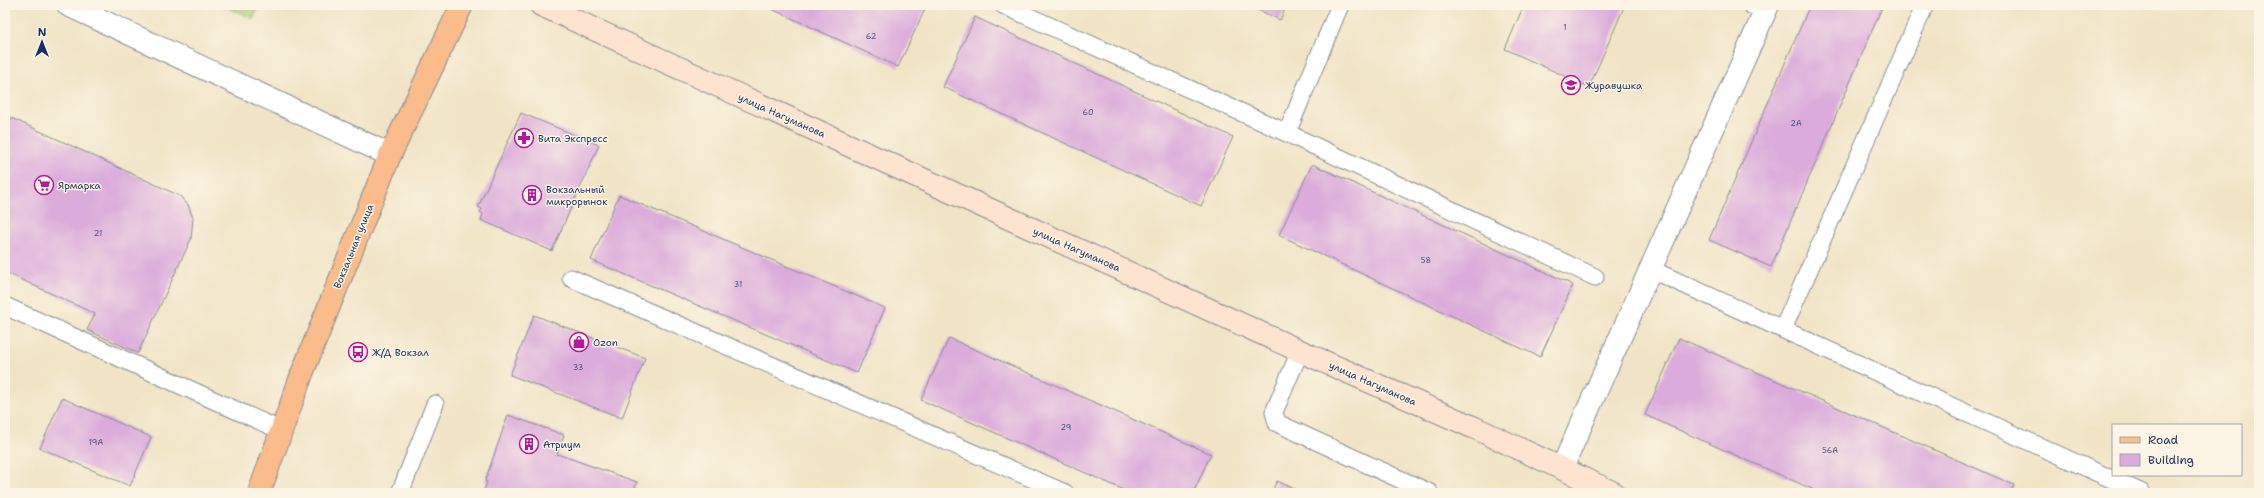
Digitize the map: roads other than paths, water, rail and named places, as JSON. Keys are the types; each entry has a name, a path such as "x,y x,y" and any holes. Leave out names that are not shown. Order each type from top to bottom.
{"main road":[{"name":"Вокзальная улица","path":"259,493 302,371 390,156 462,5"}],"street":[{"path":"68,5 390,156"},
{"name":"улица Нагуманова","path":"541,5 1300,351 1562,468 1614,493"},
{"path":"1562,468 1650,269 1761,7"}],"lane":[{"path":"1003,5 1287,132 1595,277"},
{"path":"1287,132 1340,5"},
{"path":"1783,330 1925,5"},
{"path":"1650,269 2142,493"},
{"path":"571,278 1065,493"},
{"path":"5,306 282,431"},
{"path":"1300,351 1274,412 1277,423 1430,493"},
{"path":"400,493 435,404"}],"place":[{"name":"Журавушка","path":"1571,85"},
{"name":"Вита Экспресс","path":"524,138"},
{"name":"Ярмарка","path":"44,185"},
{"name":"Вокзальный микрорынок","path":"532,195"},
{"name":"Ozon","path":"579,342"},
{"name":"Ж/Д Вокзал","path":"358,352"},
{"name":"Атриум","path":"529,444"}]}
